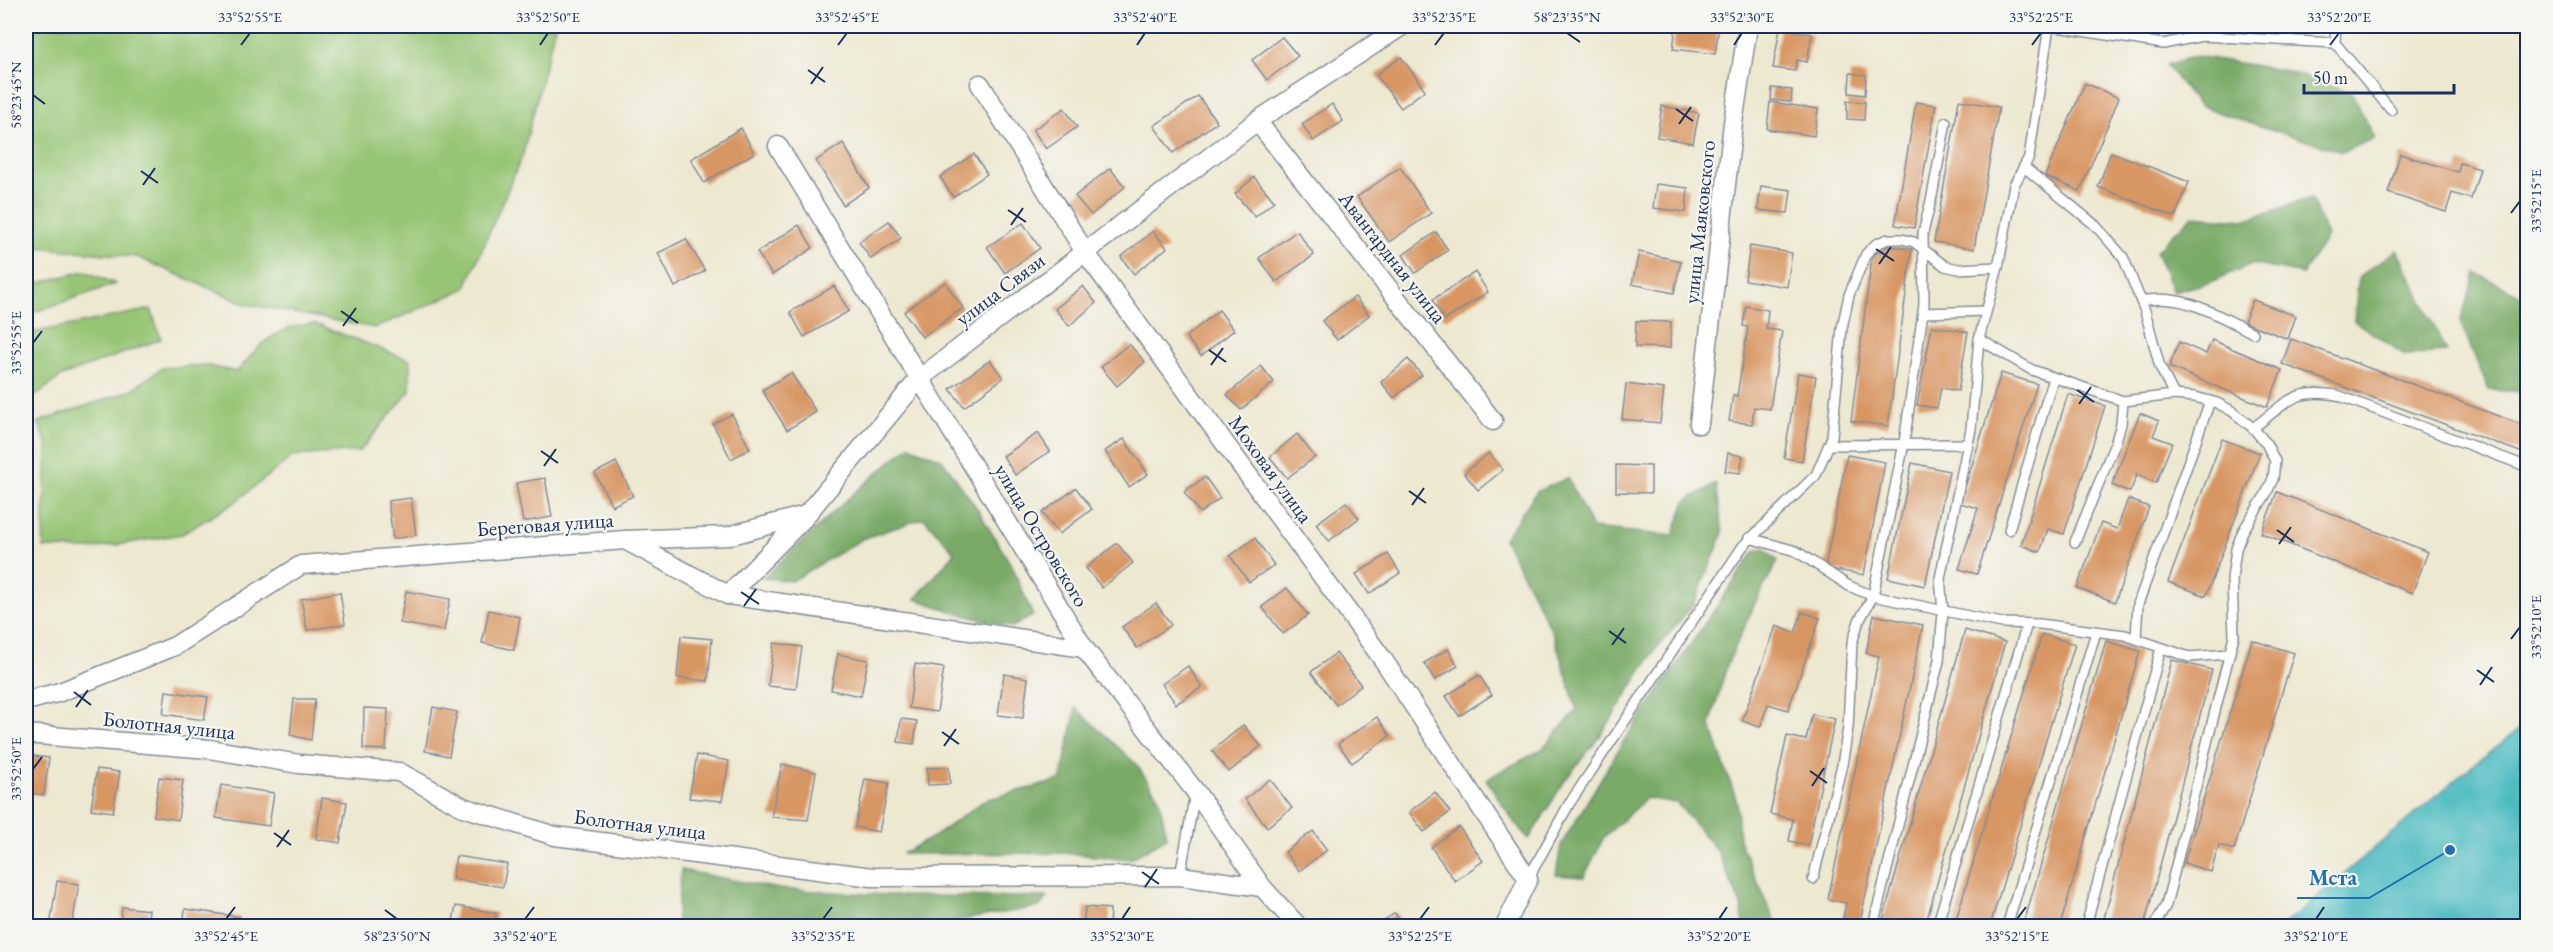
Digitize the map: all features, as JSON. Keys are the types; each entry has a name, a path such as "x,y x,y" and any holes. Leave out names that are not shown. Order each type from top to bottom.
{"street":[{"name":"улица Связи","path":"728,595 806,515 919,379 1257,121 1401,26"},
{"name":"улица Маяковского","path":"1699,424 1733,123 1749,26"},
{"name":"Моховая улица","path":"980,84 1085,252 1384,661 1528,879"},
{"name":"Авангардная улица","path":"1257,121 1493,421"},
{"name":"улица Островского","path":"778,146 1084,648 1195,791 1262,886 1298,927"},
{"path":"625,540 728,536 806,515"},
{"name":"Береговая улица","path":"26,701 60,692 175,646 301,565 625,540 728,595 1084,648"},
{"name":"Болотная улица","path":"26,734 209,749 299,764 399,772 463,807 555,836 873,877 1180,876 1262,886"},
{"path":"1504,927 1528,879"}],"lane":[{"path":"1873,927 1939,661 1943,611 1941,578 1968,444 1979,339 1998,267 2014,185 2024,167 2031,145 2050,26 2163,44 2229,31 2336,43"},
{"path":"2336,26 2336,43 2391,110"},
{"path":"1813,879 1842,765 1848,728 1852,643 1858,621 1874,596 1904,443 1923,313 1925,279 1923,233 1946,122"},
{"path":"2024,167 2095,225 2123,257 2155,342 2160,367 2174,395"},
{"path":"1528,879 1569,804 1749,538 1816,475 1832,437 1842,328 1849,295 1866,254 1876,244 1888,239 1914,242 1946,266 1958,269 1998,267"},
{"path":"2141,301 2158,298 2186,301 2253,333"},
{"path":"1923,313 1986,311"},
{"path":"1979,339 2032,370 2122,402 2174,395 2210,401 2232,411 2253,428 2272,453 2275,469 2266,494 2243,531 2236,549 2232,579 2234,636 2166,905 2154,927"},
{"path":"2009,530 2053,378"},
{"path":"2253,428 2290,399 2304,393 2319,392 2337,395 2528,467"},
{"path":"2136,638 2138,604 2210,401"},
{"path":"2076,542 2116,441 2121,424 2122,402"},
{"path":"1829,445 1968,444"},
{"path":"1749,538 1796,551 1849,586 1874,596 2002,623 2125,635 2190,657 2229,654"},
{"path":"1937,927 2027,624"},
{"path":"2007,927 2096,632"},
{"path":"2086,927 2161,648"},
{"path":"1180,876 1195,791"}],"green space":[{"path":"26,26 555,26 523,154 465,289 375,328 246,304 137,257 26,246"},
{"path":"2196,56 2287,71 2352,93 2375,138 2342,152 2199,106 2166,65"},
{"path":"2311,198 2327,236 2303,274 2251,264 2211,282 2173,292 2156,251 2192,216 2244,220"},
{"path":"2397,250 2447,352 2405,355 2354,321 2359,277"},
{"path":"85,271 115,284 26,315 26,282 34,284"},
{"path":"2476,273 2527,299 2527,392 2489,390 2460,322"},
{"path":"151,309 161,339 62,376 26,403 26,334"},
{"path":"315,324 410,360 410,391 360,451 293,456 234,503 182,534 92,549 43,548 47,444 38,422 130,391 162,368 204,365 237,372 262,345 279,332 301,325"},
{"path":"909,446 942,459 976,507 1013,568 1033,616 1012,627 960,614 915,599 955,553 924,518 862,539 792,581 763,578 852,495"},
{"path":"1568,478 1592,528 1673,536 1686,501 1716,484 1723,534 1694,604 1655,650 1601,735 1565,780 1529,839 1516,825 1486,779 1541,750 1577,710 1553,633 1504,539 1537,491"},
{"path":"1764,548 1778,561 1756,601 1727,665 1710,725 1737,802 1739,840 1777,926 1744,926 1741,905 1717,851 1677,803 1646,798 1604,837 1584,877 1556,875 1561,845 1622,744 1755,551"},
{"path":"1076,708 1136,764 1159,798 1167,838 1130,859 1064,853 902,854 936,835 985,800 1061,780"},
{"path":"681,870 779,889 904,896 1047,897 1039,907 924,926 676,926"}],"water":[{"path":"2527,723 2527,926 2282,926 2462,774"}],"building":[{"path":"1676,26 1719,26 1715,54 1673,49"},
{"path":"1780,28 1812,34 1807,62 1797,60 1795,71 1773,68"},
{"path":"1282,37 1298,56 1267,80 1252,60"},
{"path":"1401,57 1425,90 1401,108 1376,75"},
{"path":"1850,73 1866,75 1865,95 1849,93"},
{"path":"2085,83 2119,98 2080,191 2045,176"},
{"path":"1772,88 1792,90 1791,102 1771,100"},
{"path":"1198,96 1217,122 1173,153 1154,126"},
{"path":"1959,100 1999,107 1974,249 1934,242"},
{"path":"1847,101 1865,102 1864,120 1847,119"},
{"path":"1770,102 1818,109 1814,136 1767,129"},
{"path":"1916,102 1936,105 1914,228 1895,225"},
{"path":"1332,104 1343,121 1313,141 1302,124"},
{"path":"1662,106 1699,113 1693,143 1657,137"},
{"path":"1064,108 1077,127 1046,149 1033,130"},
{"path":"741,128 754,153 704,183 691,159"},
{"path":"843,143 869,188 843,205 816,161"},
{"path":"2111,152 2189,182 2175,217 2098,187"},
{"path":"974,154 987,174 953,197 940,177"},
{"path":"2400,154 2458,172 2460,163 2480,169 2471,199 2452,193 2446,212 2388,193"},
{"path":"1400,167 1431,213 1389,242 1357,197"},
{"path":"1110,168 1125,187 1091,215 1075,196"},
{"path":"1254,177 1274,201 1255,217 1235,194"},
{"path":"1656,184 1688,188 1686,212 1653,208"},
{"path":"1761,186 1791,190 1788,213 1758,210"},
{"path":"889,221 901,238 871,259 859,242"},
{"path":"1023,223 1040,248 1005,273 987,247"},
{"path":"799,225 813,248 772,275 757,252"},
{"path":"1153,231 1167,248 1134,274 1121,257"},
{"path":"1297,231 1314,255 1276,282 1259,258"},
{"path":"1436,232 1448,250 1415,273 1403,255"},
{"path":"686,239 705,271 675,287 658,253"},
{"path":"1750,246 1792,253 1787,287 1745,280"},
{"path":"1888,246 1912,249 1888,426 1851,421 1872,256"},
{"path":"1639,252 1681,261 1674,293 1632,284"},
{"path":"1475,272 1488,292 1445,320 1432,300"},
{"path":"945,282 963,308 922,337 904,312"},
{"path":"834,286 849,311 804,337 790,312"},
{"path":"1083,286 1096,303 1069,326 1055,309"},
{"path":"1355,297 1369,315 1337,340 1322,321"},
{"path":"2253,300 2296,316 2288,339 2244,322"},
{"path":"1746,306 1768,310 1766,329 1782,331 1770,409 1754,407 1752,424 1729,421 1733,395 1737,396 1748,327 1743,326"},
{"path":"1219,310 1234,330 1201,356 1186,337"},
{"path":"1636,321 1671,322 1670,348 1635,347"},
{"path":"1932,326 1968,332 1958,391 1941,388 1937,408 1917,405"},
{"path":"2291,339 2528,427 2528,455 2282,364"},
{"path":"2212,340 2282,370 2267,407 2169,367 2179,342 2206,354"},
{"path":"1129,344 1145,362 1117,386 1101,367"},
{"path":"1408,359 1422,375 1394,398 1381,382"},
{"path":"990,360 1003,378 964,407 950,389"},
{"path":"1261,366 1274,382 1241,410 1227,395"},
{"path":"791,373 816,412 787,430 762,390"},
{"path":"1798,373 1816,376 1802,461 1784,458"},
{"path":"2001,373 2037,384 1977,574 1959,569 1978,508 1960,503"},
{"path":"1626,384 1664,389 1660,423 1622,419"},
{"path":"2068,394 2105,406 2064,534 2048,529 2040,552 2021,545"},
{"path":"2140,413 2159,421 2153,436 2172,443 2156,483 2137,475 2130,492 2112,485"},
{"path":"732,414 750,449 731,459 713,424"},
{"path":"1038,433 1050,451 1015,475 1003,456"},
{"path":"1297,434 1315,457 1287,478 1270,457"},
{"path":"1124,439 1148,474 1129,487 1105,451"},
{"path":"2222,439 2260,453 2206,596 2168,582"},
{"path":"1489,453 1503,470 1478,490 1464,473"},
{"path":"1728,453 1743,456 1740,473 1725,471"},
{"path":"1847,455 1885,462 1864,575 1825,568"},
{"path":"616,462 633,496 612,506 595,473"},
{"path":"1912,463 1949,471 1925,586 1888,578"},
{"path":"1616,465 1651,466 1651,493 1616,492"},
{"path":"1205,477 1220,498 1200,513 1184,492"},
{"path":"545,478 552,517 523,522 516,483"},
{"path":"1076,488 1092,509 1059,534 1042,513"},
{"path":"2277,492 2428,552 2412,593 2261,533"},
{"path":"411,498 416,535 393,539 388,501"},
{"path":"2128,499 2149,507 2115,602 2077,588 2101,523 2117,529"},
{"path":"1346,502 1359,518 1329,541 1316,524"},
{"path":"1255,538 1274,565 1249,582 1230,556"},
{"path":"1117,543 1133,563 1102,588 1086,568"},
{"path":"1388,554 1400,573 1369,594 1356,574"},
{"path":"1287,588 1308,615 1283,634 1262,607"},
{"path":"406,591 450,599 444,631 400,623"},
{"path":"340,592 345,624 307,630 301,599"},
{"path":"1156,603 1171,625 1137,648 1122,627"},
{"path":"489,610 520,617 514,650 482,643"},
{"path":"1802,612 1820,618 1788,710 1768,704 1760,727 1742,721 1776,626 1795,633"},
{"path":"1874,615 1923,625 1860,922 1843,918 1846,903 1828,899 1879,656 1866,653"},
{"path":"1965,630 2005,642 1925,926 1881,926"},
{"path":"2042,634 2075,644 1990,926 1954,926"},
{"path":"681,636 712,639 708,681 677,678"},
{"path":"2252,640 2294,653 2234,850 2219,845 2211,872 2184,863"},
{"path":"2106,641 2140,651 2060,926 2023,926"},
{"path":"774,643 802,647 796,689 768,686"},
{"path":"1448,649 1458,666 1435,680 1424,663"},
{"path":"1336,653 1361,685 1336,705 1311,672"},
{"path":"838,654 868,660 861,696 831,690"},
{"path":"2172,660 2212,670 2144,926 2102,926"},
{"path":"915,664 944,668 937,712 909,708"},
{"path":"1188,666 1202,687 1176,704 1162,684"},
{"path":"1004,674 1028,678 1023,718 998,715"},
{"path":"1479,675 1492,695 1459,716 1446,696"},
{"path":"166,691 208,697 204,720 163,714"},
{"path":"294,699 315,699 311,740 290,735"},
{"path":"433,707 457,712 449,756 425,751"},
{"path":"364,708 388,709 386,750 363,749"},
{"path":"1812,714 1835,719 1808,845 1789,841 1793,819 1770,814 1787,736 1806,740"},
{"path":"1377,717 1390,736 1352,763 1338,744"},
{"path":"901,719 917,721 914,744 898,742"},
{"path":"1243,725 1261,746 1229,772 1212,751"},
{"path":"26,755 49,758 44,795 26,793"},
{"path":"697,755 729,761 722,801 689,798"},
{"path":"782,764 816,772 808,820 771,817"},
{"path":"949,767 950,784 928,785 927,768"},
{"path":"97,769 120,772 113,812 91,809"},
{"path":"159,777 183,780 178,820 154,816"},
{"path":"865,779 889,783 879,832 855,827"},
{"path":"1270,779 1292,808 1267,827 1245,799"},
{"path":"221,785 274,793 269,826 216,818"},
{"path":"1435,792 1450,812 1424,832 1409,812"},
{"path":"322,798 347,802 340,843 316,839"},
{"path":"1459,827 1483,861 1455,881 1431,847"},
{"path":"1313,831 1327,850 1299,871 1285,852"},
{"path":"456,856 507,864 503,887 452,879"},
{"path":"57,881 79,884 72,926 50,926"},
{"path":"456,906 496,913 494,926 452,926"},
{"path":"122,907 149,910 147,926 120,926"},
{"path":"1085,907 1110,909 1109,926 1083,926"},
{"path":"185,909 240,917 238,926 183,926"},
{"path":"1395,913 1404,926 1376,926"},
{"path":"1166,920 1192,924 1191,926 1165,926"}],"place":[{"name":"Мста","path":"2450,850"}]}
